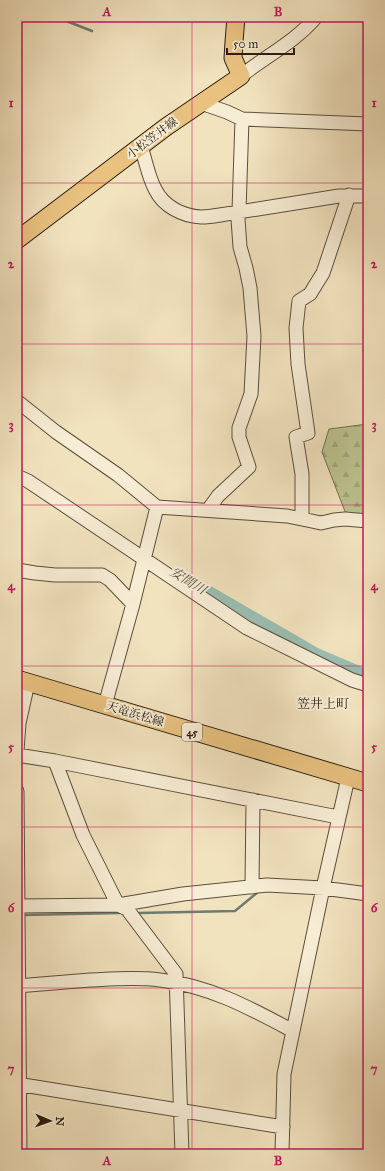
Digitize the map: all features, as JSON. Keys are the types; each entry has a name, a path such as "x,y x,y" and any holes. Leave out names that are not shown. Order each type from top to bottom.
{"main road":[{"path":"236,17 233,58 241,76"},
{"name":"小松笠井線","path":"17,240 201,103 241,76"},
{"name":"天竜浜松線","path":"23,681 170,726 368,783"}],"street":[{"path":"241,76 283,47 316,17"},
{"path":"201,103 242,119 368,124"},
{"path":"208,510 218,496 249,467 239,437 239,428 251,394 254,336 250,288 240,247 238,219 242,119"},
{"path":"141,147 155,190 164,201 175,210 189,215 202,217 320,198 349,195 368,196"},
{"path":"302,519 302,474 296,437 308,432 298,364 296,328 299,301 310,294 323,273 349,195"},
{"path":"17,401 56,432 118,475 157,507 287,516 321,523 345,519 368,521"},
{"path":"17,476 28,481 145,555 246,628 352,680 368,685"},
{"path":"105,705 133,604 157,507"},
{"path":"17,570 55,575 102,575 110,580 133,604"},
{"path":"17,751 23,681"},
{"path":"17,755 55,761 338,817"},
{"path":"55,761 83,835 118,905 127,909 176,974 182,1154"},
{"path":"282,1154 284,1074 338,817 348,778"},
{"path":"17,791 18,1084 20,1154"},
{"path":"252,887 254,800"},
{"path":"18,910 118,905 183,894 267,885 323,888 368,894"},
{"path":"18,986 135,978 187,984 248,1006 293,1031"},
{"path":"18,1084 283,1127"}],"green space":[{"path":"368,424 368,515 346,514 322,452 329,429"}],"waterway":[{"path":"56,17 92,31"},
{"name":"安間川","path":"188,582 314,655 368,678"},
{"path":"139,913 235,911 258,892"},
{"path":"23,915 120,913"}],"district":[{"name":"笠井上町","path":"323,704"}]}
